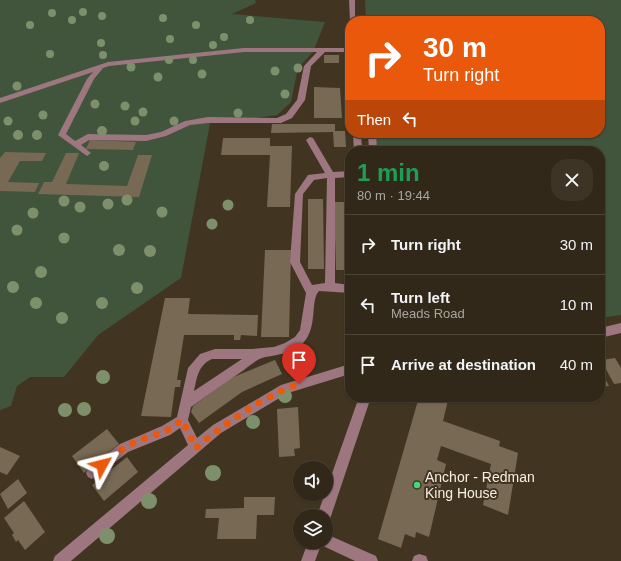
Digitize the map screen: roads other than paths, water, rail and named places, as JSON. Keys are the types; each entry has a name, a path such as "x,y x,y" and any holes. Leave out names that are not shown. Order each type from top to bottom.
{"street":[{"path":"352,0 352,16"},
{"path":"0,101 108,64 244,50 345,50"},
{"path":"76,144 88,137 146,138 163,134 188,123 202,121 278,121 289,116 301,100 308,66 323,50"},
{"path":"87,153 62,135 91,79 100,67"},
{"path":"310,140 331,175 330,288"},
{"path":"311,293 295,262 299,194 311,177 345,174"},
{"path":"196,448 182,420 194,368 199,361 208,355 258,354 275,352 300,340 310,319 308,301 311,293 316,288 345,288"},
{"path":"605,332 621,328"},
{"path":"185,404 258,354"},
{"path":"60,561 217,430 284,389 345,371"},
{"path":"326,509 363,402"},
{"path":"92,473 124,448 139,440 166,431 182,420"},
{"path":"333,544 371,561"},
{"path":"308,561 312,549"}],"place":[{"name":"Anchor - Redman King House","path":"417,485"}]}
